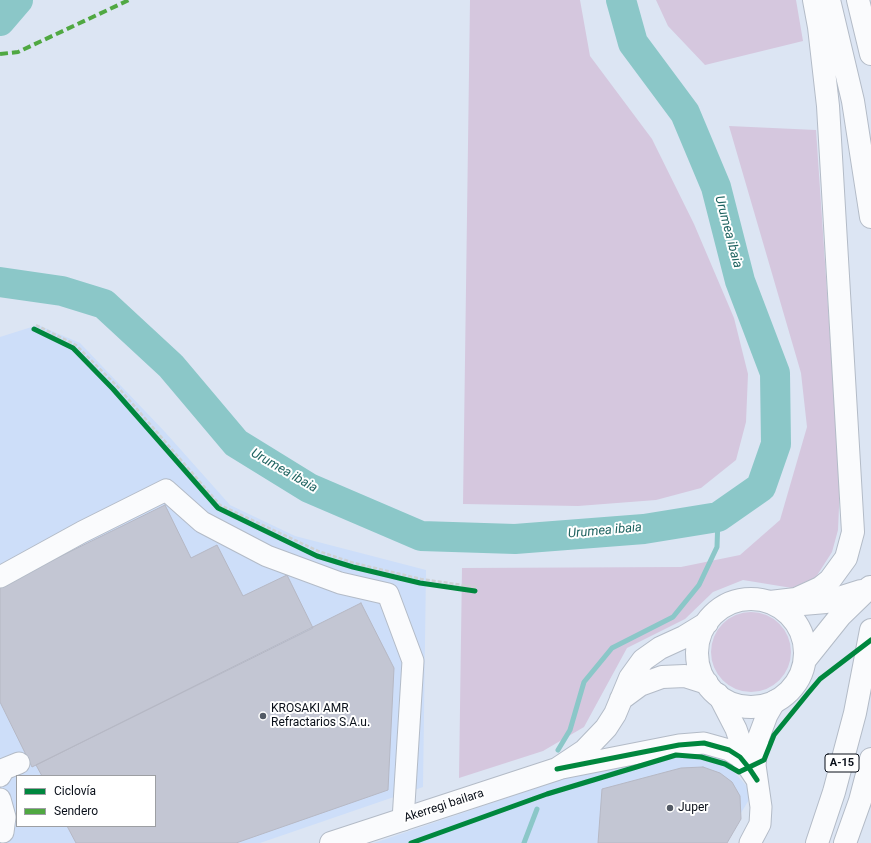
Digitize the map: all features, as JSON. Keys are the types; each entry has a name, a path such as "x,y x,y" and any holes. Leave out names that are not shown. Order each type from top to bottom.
{"main road":[{"path":"775,604 796,599 820,588 838,570 846,558 853,532 828,106 819,27 814,0"},
{"path":"829,0 853,101 871,217"},
{"path":"858,0 871,54"},
{"path":"869,0 871,4"},
{"path":"712,688 700,668 698,653 702,632 716,612 728,604 742,600 756,599 775,604 826,602 871,587"},
{"path":"622,699 640,685 662,677 685,676 712,688 734,703 744,706 765,705 775,701 792,688 798,680 805,660 841,614 871,587"},
{"path":"775,604 789,614 797,624 802,635 805,648 805,660"},
{"name":"Akerregi bailara","path":"331,843 557,769 577,756 595,740 615,714 630,678 647,657 707,623"},
{"name":"A-15","path":"817,843 834,792 862,683 871,630"},
{"name":"A-15","path":"845,843 860,801 871,759"}],"street":[{"path":"0,577 82,532 166,490 202,522 267,556 340,583 388,594 414,661 403,820"},
{"path":"712,688 736,729 753,774 762,807 760,824 750,843"},
{"path":"753,774 758,739 762,725 775,701"},
{"path":"557,769 692,743 717,746 729,750 740,757 753,774"},
{"path":"0,776 4,769 19,763"},
{"path":"0,800 5,817 3,834"}],"path":[{"path":"35,327 73,348 114,389 218,508 317,556 353,567 420,583 475,589"}],"shaded area":[{"path":"470,0 580,0 590,56 652,139 694,224 734,318 748,374 746,422 736,460 701,488 656,500 578,506 463,504"},
{"path":"656,0 796,0 803,41 705,65 668,26"},
{"path":"729,126 816,130 840,484 838,530 832,552 816,577 792,588 743,580 713,592 685,619 627,648 584,727 543,751 459,778 462,568 681,567 740,555 780,520 807,427 801,373"},
{"path":"38,325 80,343 165,432 230,505 295,536 426,570 423,787 260,843 0,843 0,337"},
{"path":"743,612 759,612 780,623 791,644 791,660 780,681 759,692 743,692 729,686 722,681 717,674 711,660 711,644 717,630 722,623 729,618"},
{"path":"715,751 753,793 723,843 374,843 598,767"}],"building":[{"path":"165,505 191,558 217,545 243,596 287,575 313,628 32,767 0,702 0,586"},
{"name":"KROSAKI AMR Refractarios S.A.u.","path":"361,603 394,668 388,790 236,843 76,843 68,827 156,827 156,775 41,775 36,765"},
{"name":"Juper","path":"703,767 720,773 732,782 740,796 741,819 727,843 598,843 602,789 681,768"}],"waterway":[{"path":"0,21 18,0"},
{"name":"Urumea ibaia","path":"0,282 62,291 104,304 171,366 236,443 309,488 421,536 515,539 644,529 718,517 761,487 776,444 775,373 740,281 716,187 685,113 633,43 621,0"},
{"path":"558,750 570,730 584,682 612,648 673,617 699,585 717,547 718,517"},
{"path":"524,843 537,809"}],"marked path":[{"path":"0,54 18,52 129,0"}],"cycle path":[{"path":"34,329 73,348 113,389 218,508 317,556 353,567 420,583 475,591"},
{"path":"411,843 547,794 676,755 701,757 725,764 739,772 764,760 774,735 820,679 871,640"},
{"path":"557,769 679,745 704,743 729,750 740,757 757,780"}],"place":[{"name":"KROSAKI AMR Refractarios S.A.u.","path":"263,716"},
{"name":"Juper","path":"670,808"}]}
